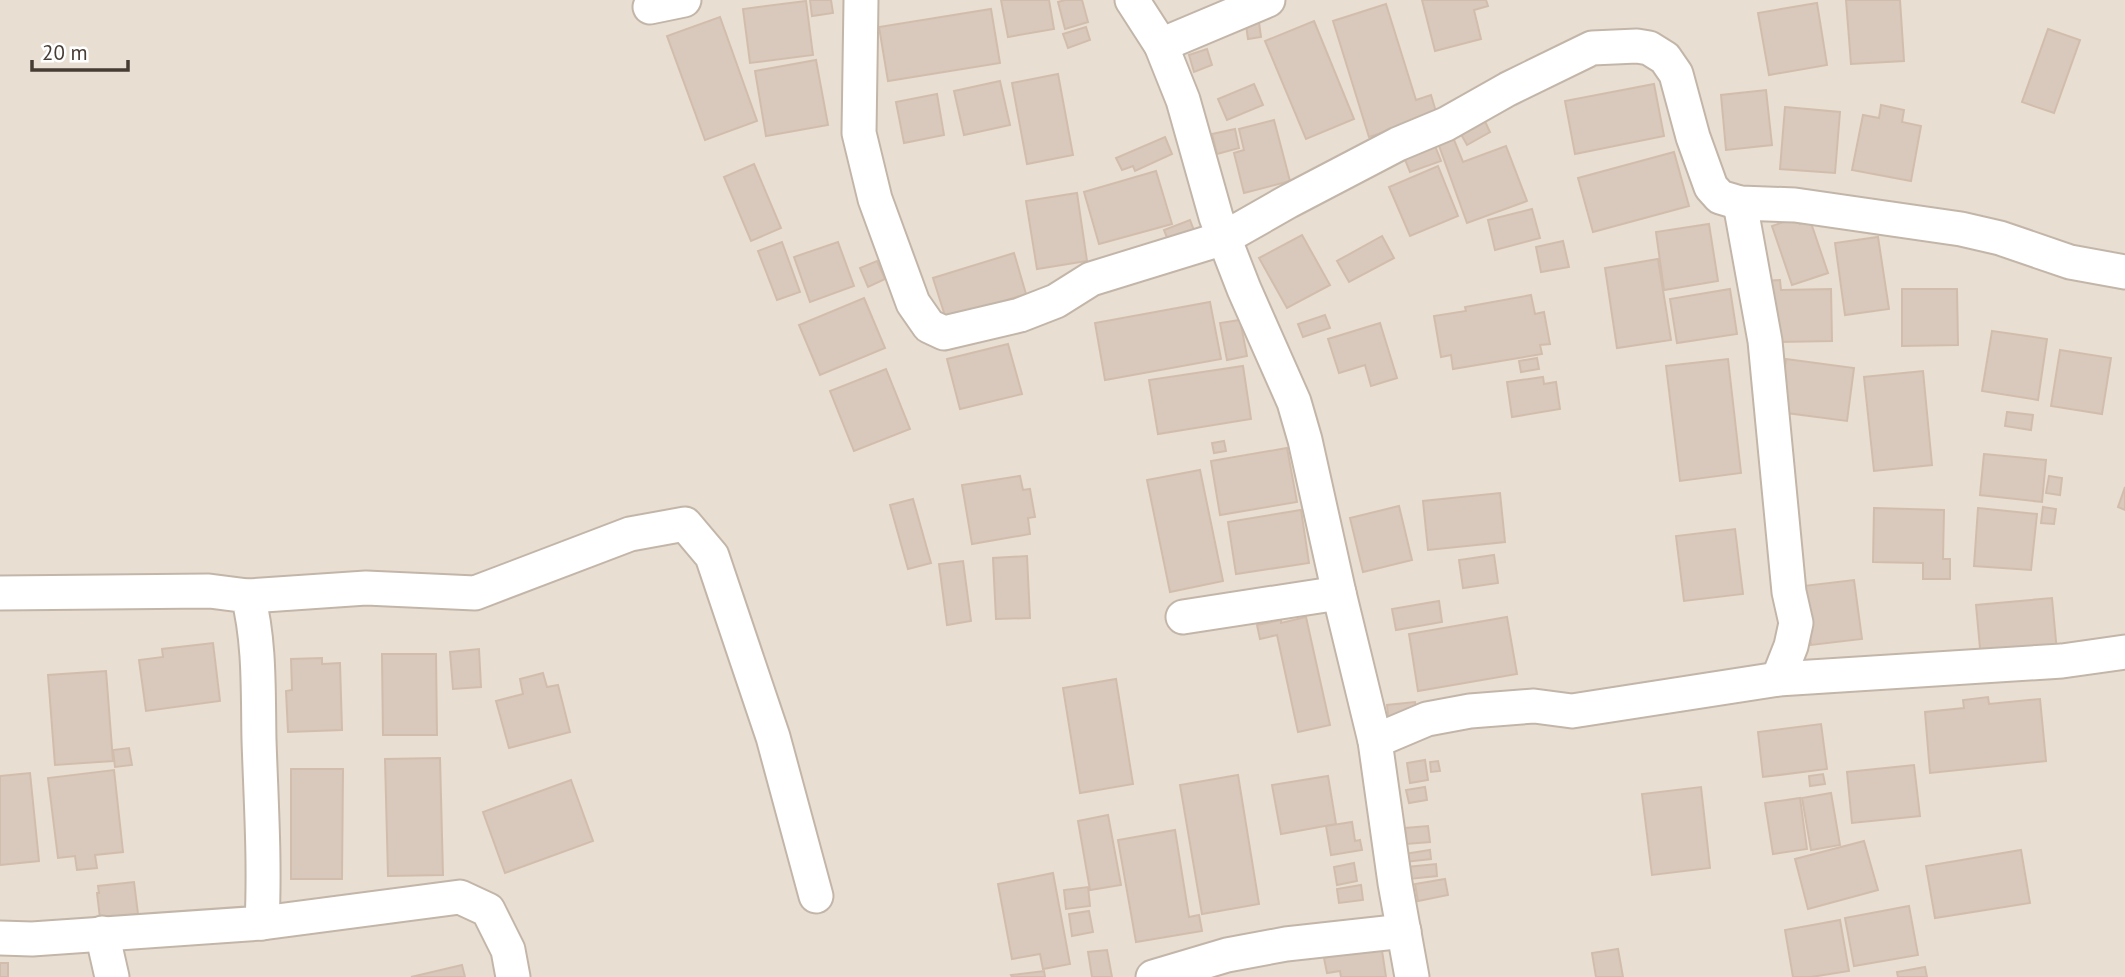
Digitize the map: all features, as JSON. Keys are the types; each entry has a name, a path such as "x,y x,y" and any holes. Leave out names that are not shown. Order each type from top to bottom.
{"street":[{"path":"650,7 684,0"},
{"path":"861,0 859,133 875,199 913,303 929,327 944,333 1020,315 1056,300 1091,279 1224,238 1398,144 1446,124 1508,89 1592,48 1637,46 1649,48 1665,58 1676,74 1693,137 1711,187 1720,197 1740,204 1795,205 1961,229 2000,238 2070,262 2125,272"},
{"path":"1132,0 1161,46 1183,100 1216,217 1244,289 1294,402 1306,440 1375,741 1395,883 1412,977"},
{"path":"1161,46 1268,0"},
{"path":"1740,204 1765,341 1789,592 1796,623 1791,646 1778,679"},
{"path":"0,593 209,591 248,596 366,588 475,593 630,534 685,524 712,556 772,737 816,896"},
{"path":"1183,617 1339,593"},
{"path":"248,596 253,613 256,656 265,871 262,923"},
{"path":"1375,741 1427,719 1470,711 1534,706 1572,711 1778,679 2062,662 2125,652"},
{"path":"0,938 32,939 262,923 460,897 488,910 508,950 513,977"},
{"path":"1153,977 1227,955 1286,944 1404,931"},
{"path":"102,933 112,977"}],"shaded area":[{"path":"0,0 2125,0 2125,977 0,977"}],"building":[{"path":"810,0 831,0 833,13 812,16"},
{"path":"1001,0 1049,0 1054,29 1008,37"},
{"path":"1082,0 1088,22 1065,29 1058,2"},
{"path":"1422,0 1486,0 1488,6 1474,10 1481,39 1435,51"},
{"path":"1846,0 1900,0 1904,61 1851,64"},
{"path":"806,1 813,55 750,63 743,9"},
{"path":"1817,3 1827,65 1769,75 1758,13"},
{"path":"1386,4 1416,100 1431,95 1437,115 1369,137 1333,21"},
{"path":"991,9 1000,63 888,81 879,27"},
{"path":"1258,15 1261,37 1248,39 1245,18"},
{"path":"720,17 757,121 705,140 667,36"},
{"path":"1314,21 1354,119 1306,139 1265,41"},
{"path":"1086,27 1090,40 1068,48 1063,34"},
{"path":"2048,29 2080,40 2054,113 2022,102"},
{"path":"1207,49 1212,65 1194,72 1189,55"},
{"path":"816,60 828,125 766,136 755,71"},
{"path":"1058,74 1073,155 1027,164 1012,83"},
{"path":"1000,81 1010,125 964,135 954,91"},
{"path":"1254,84 1263,105 1227,120 1218,99"},
{"path":"1654,84 1664,136 1575,154 1565,101"},
{"path":"1766,90 1772,145 1726,150 1721,95"},
{"path":"937,94 944,135 904,143 896,102"},
{"path":"1881,105 1904,110 1902,122 1921,126 1911,181 1852,170 1863,115 1879,118"},
{"path":"1785,107 1840,112 1835,173 1780,169"},
{"path":"1482,115 1490,132 1467,145 1457,127"},
{"path":"1274,120 1290,181 1244,193 1234,153 1244,150 1239,129"},
{"path":"1235,129 1239,148 1217,154 1212,134"},
{"path":"1452,135 1463,162 1506,146 1527,201 1467,223 1437,140"},
{"path":"1165,137 1172,154 1135,171 1133,166 1122,170 1116,158"},
{"path":"1435,146 1441,161 1410,172 1404,157"},
{"path":"1674,152 1689,206 1593,232 1578,178"},
{"path":"754,164 781,228 751,241 724,177"},
{"path":"1438,166 1458,216 1410,236 1389,187"},
{"path":"1156,171 1172,224 1099,244 1084,192"},
{"path":"1077,193 1087,261 1037,269 1026,201"},
{"path":"1532,209 1540,238 1495,250 1488,220"},
{"path":"1798,217 1800,224 1810,220 1828,273 1792,285 1772,226"},
{"path":"1190,220 1198,241 1172,250 1164,230"},
{"path":"1709,224 1718,281 1664,290 1656,232"},
{"path":"1302,235 1330,285 1287,308 1259,258"},
{"path":"1382,236 1394,258 1349,282 1337,261"},
{"path":"1878,237 1889,309 1845,315 1835,243"},
{"path":"1563,241 1569,267 1541,272 1536,247"},
{"path":"782,242 800,292 777,300 758,251"},
{"path":"838,242 854,286 810,302 794,257"},
{"path":"1014,253 1026,294 946,319 933,278"},
{"path":"1658,259 1671,340 1617,348 1605,268"},
{"path":"877,261 885,279 868,287 860,268"},
{"path":"1780,280 1781,290 1831,289 1832,341 1772,342 1763,281"},
{"path":"1730,289 1737,334 1677,343 1670,299"},
{"path":"1902,289 1957,289 1958,345 1902,346"},
{"path":"1531,295 1535,314 1544,312 1550,344 1540,345 1542,354 1453,369 1451,355 1441,357 1434,316 1466,311 1465,307"},
{"path":"864,298 885,348 820,375 799,325"},
{"path":"1210,302 1221,359 1105,380 1095,323"},
{"path":"1325,315 1330,328 1303,337 1298,324"},
{"path":"1240,320 1247,356 1227,360 1220,323"},
{"path":"1380,323 1397,378 1371,386 1365,365 1339,373 1328,339"},
{"path":"1992,331 2047,339 2038,400 1982,391"},
{"path":"1008,344 1022,394 960,409 947,359"},
{"path":"2060,350 2111,358 2102,414 2051,406"},
{"path":"1537,358 1539,369 1521,372 1519,361"},
{"path":"1728,359 1741,473 1680,481 1666,366"},
{"path":"1786,359 1854,368 1847,421 1779,412"},
{"path":"1243,366 1251,419 1158,434 1149,380"},
{"path":"886,369 910,429 854,451 830,391"},
{"path":"1923,371 1932,465 1874,471 1864,377"},
{"path":"1543,377 1544,384 1556,382 1560,409 1512,417 1507,382"},
{"path":"2007,412 2033,415 2031,430 2005,426"},
{"path":"1224,441 1226,451 1214,453 1212,443"},
{"path":"1287,448 1297,502 1220,515 1211,461"},
{"path":"1984,454 2046,460 2042,502 1980,495"},
{"path":"1200,470 1223,581 1170,592 1147,480"},
{"path":"1020,476 1023,490 1030,489 1035,517 1028,518 1030,534 972,544 962,485"},
{"path":"2049,476 2062,478 2060,495 2046,493"},
{"path":"2125,487 2125,510 2118,507"},
{"path":"1500,493 1505,542 1428,550 1423,501"},
{"path":"913,499 931,563 908,569 890,505"},
{"path":"1399,506 1412,560 1363,572 1350,518"},
{"path":"2043,507 2056,509 2054,524 2041,523"},
{"path":"1874,508 1944,510 1943,559 1950,559 1950,579 1923,579 1923,563 1873,562"},
{"path":"1978,508 2037,514 2031,570 1974,566"},
{"path":"1301,510 1309,563 1236,574 1228,522"},
{"path":"1735,529 1743,594 1684,601 1676,536"},
{"path":"1494,555 1498,583 1463,588 1459,560"},
{"path":"1027,556 1030,618 996,619 993,558"},
{"path":"963,561 971,621 947,625 939,564"},
{"path":"1854,580 1862,639 1811,645 1803,586"},
{"path":"2052,598 2057,652 1981,659 1976,605"},
{"path":"1439,601 1442,622 1396,630 1392,609"},
{"path":"1306,617 1330,725 1298,732 1277,635 1260,639 1257,625"},
{"path":"1507,617 1517,674 1418,691 1409,634"},
{"path":"213,643 220,701 146,711 139,660 163,657 162,649"},
{"path":"479,649 481,687 453,689 450,652"},
{"path":"382,654 436,654 437,735 383,735"},
{"path":"322,658 322,664 340,663 342,730 288,732 286,691 292,690 291,659"},
{"path":"106,671 113,761 55,765 48,675"},
{"path":"543,673 547,687 558,685 570,732 509,748 496,701 523,694 520,679"},
{"path":"1116,679 1133,784 1080,793 1063,688"},
{"path":"1988,697 1989,704 2040,699 2046,761 1930,773 1925,712 1964,708 1963,700"},
{"path":"1415,702 1417,721 1389,724 1387,705"},
{"path":"1821,724 1827,769 1763,777 1758,732"},
{"path":"129,748 132,765 115,767 113,750"},
{"path":"440,758 443,875 388,876 385,759"},
{"path":"1425,760 1428,780 1410,783 1407,763"},
{"path":"1438,761 1440,771 1431,772 1430,762"},
{"path":"1914,765 1920,816 1852,823 1847,772"},
{"path":"291,769 343,769 342,879 291,879"},
{"path":"114,770 123,852 95,855 97,868 77,870 75,856 58,858 48,778"},
{"path":"30,773 39,861 0,865 0,776"},
{"path":"1823,774 1825,784 1810,786 1809,776"},
{"path":"1238,775 1259,904 1202,914 1180,785"},
{"path":"1328,776 1336,824 1281,834 1272,785"},
{"path":"571,780 593,841 505,873 483,812"},
{"path":"1425,787 1427,800 1409,803 1406,790"},
{"path":"1701,787 1710,868 1652,875 1642,794"},
{"path":"1831,793 1840,845 1811,850 1802,798"},
{"path":"1800,798 1807,849 1773,854 1765,803"},
{"path":"1108,815 1121,885 1090,890 1078,821"},
{"path":"1352,822 1355,841 1360,840 1362,850 1331,855 1326,826"},
{"path":"1428,826 1430,842 1406,844 1405,828"},
{"path":"1175,830 1189,917 1199,915 1202,931 1136,942 1118,840"},
{"path":"1864,841 1878,890 1808,909 1795,859"},
{"path":"1430,850 1431,859 1405,862 1404,854"},
{"path":"2021,850 2030,903 1935,918 1926,866"},
{"path":"1354,863 1357,881 1337,885 1334,867"},
{"path":"1436,864 1437,876 1409,879 1407,867"},
{"path":"1053,873 1070,964 1043,969 1040,954 1012,959 998,884"},
{"path":"1445,879 1448,895 1418,901 1415,884"},
{"path":"134,882 138,914 100,918 98,886"},
{"path":"1361,885 1363,900 1339,903 1337,889"},
{"path":"1088,887 1090,906 1066,909 1064,890"},
{"path":"1909,906 1918,955 1854,966 1845,918"},
{"path":"1089,911 1093,932 1072,936 1069,914"},
{"path":"1840,920 1849,971 1793,977 1785,930"},
{"path":"1381,944 1386,977 1341,977 1340,971 1327,973 1324,958 1338,955 1338,952"},
{"path":"1618,949 1623,977 1596,977 1592,953"},
{"path":"1107,950 1112,977 1092,977 1088,952"},
{"path":"0,963 8,963 8,977 0,977"},
{"path":"462,965 465,977 411,977"},
{"path":"1925,967 1927,977 1898,977 1897,972"},
{"path":"1044,971 1045,977 1011,975"}]}
